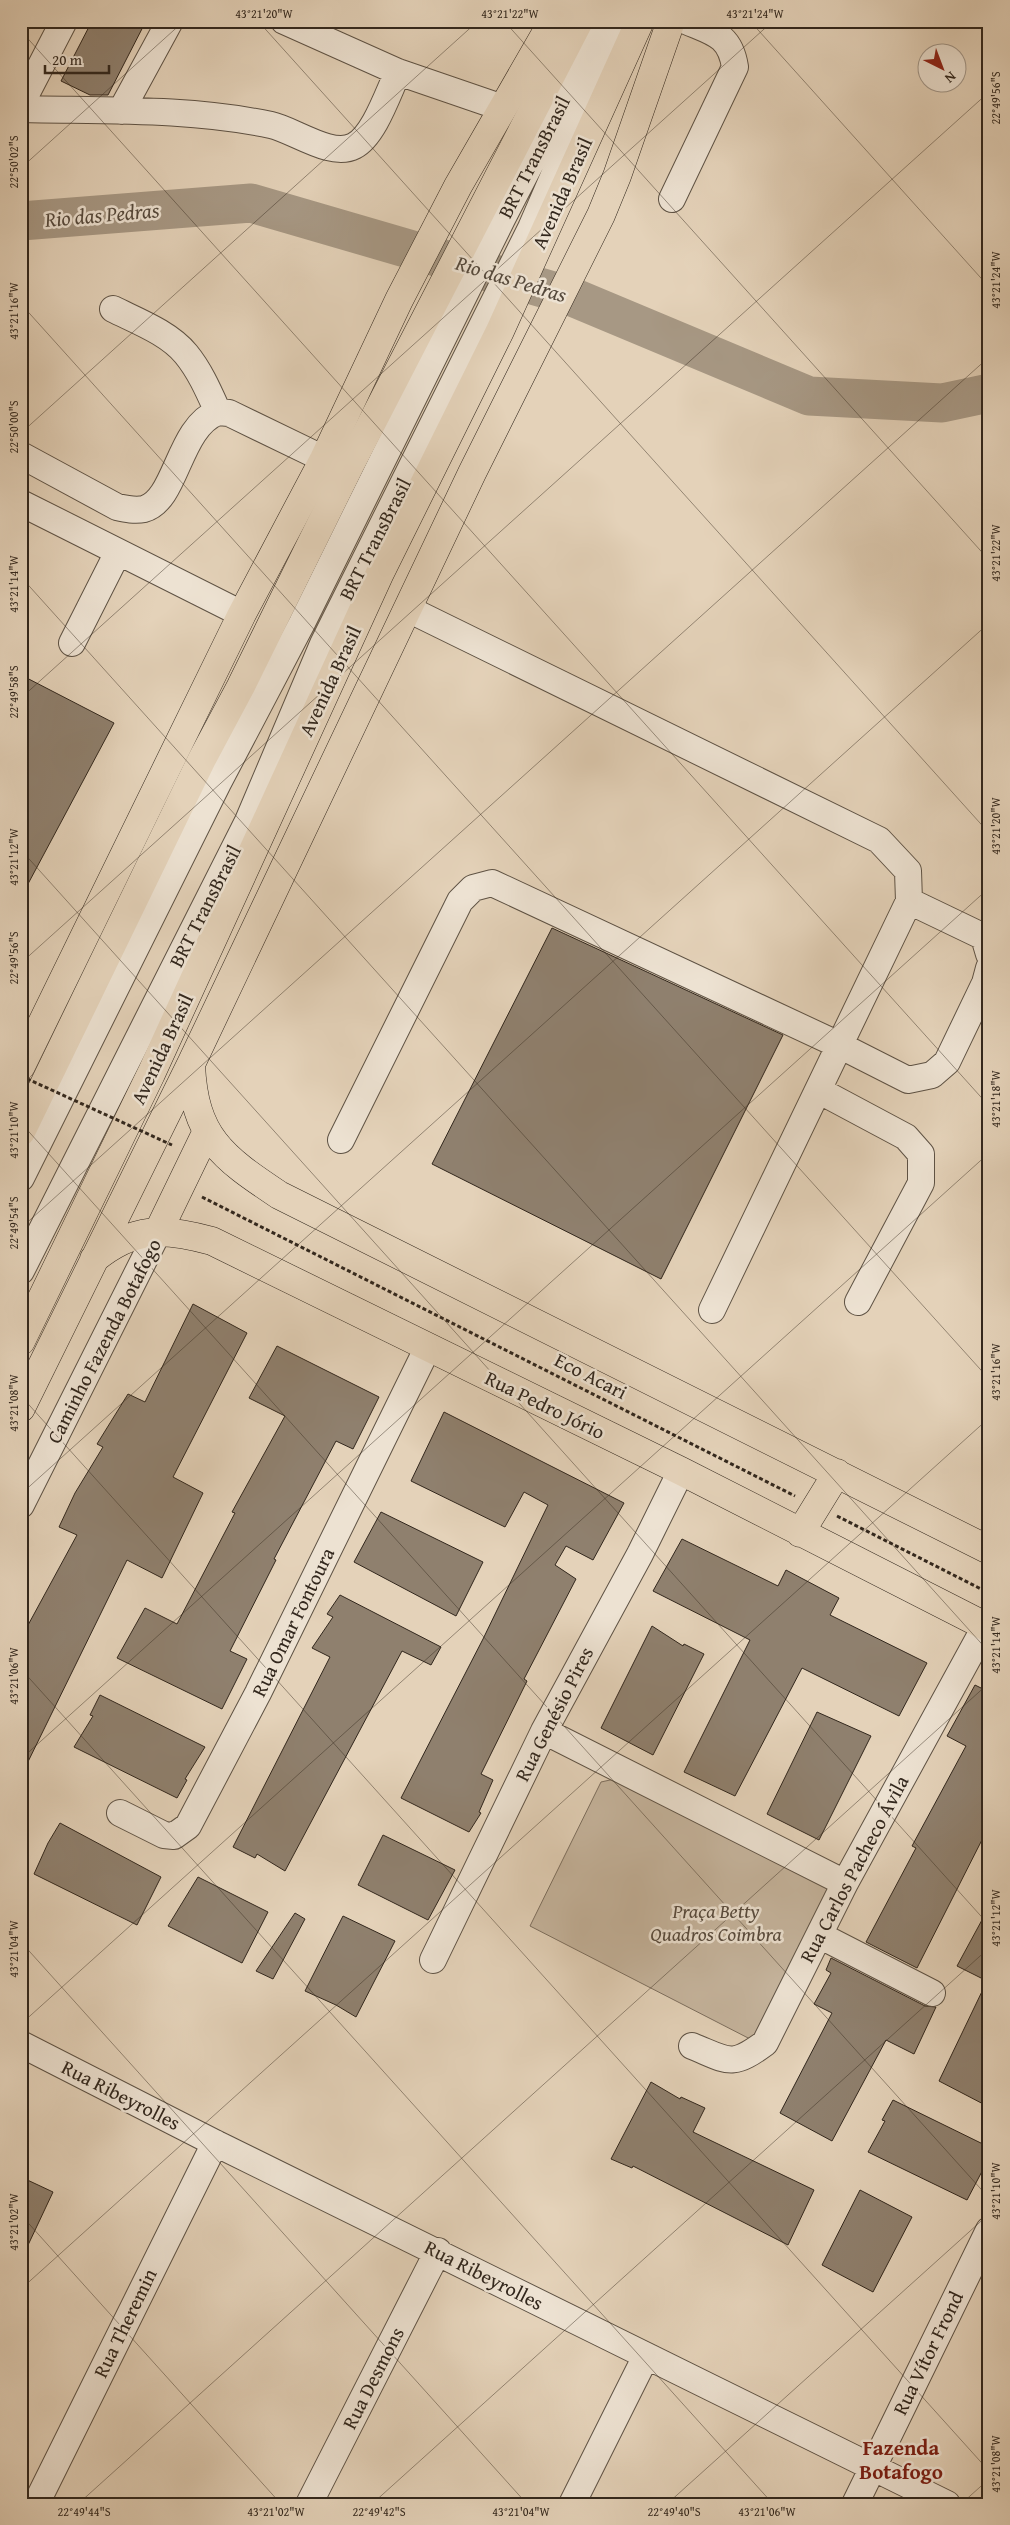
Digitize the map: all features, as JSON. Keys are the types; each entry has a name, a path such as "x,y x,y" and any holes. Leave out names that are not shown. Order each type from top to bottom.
{"main road":[{"path":"21,1066 242,614 324,459 399,300 458,186 553,21"},
{"path":"21,1132 202,759 241,686 424,318 493,210 579,21"},
{"name":"Avenida Brasil","path":"21,1341 151,1074 537,230 640,21"},
{"name":"Avenida Brasil","path":"21,1408 191,1064 472,473 585,249 617,176 671,21"},
{"path":"191,1064 196,1109 206,1133 232,1161 279,1195 989,1550"},
{"path":"160,1230 206,1133"},
{"name":"Rua Pedro Jório","path":"94,1259 109,1247 133,1236 160,1230 212,1241 681,1471 987,1628"},
{"path":"800,1533 837,1473"}],"street":[{"path":"21,104 64,21"},
{"path":"121,111 170,21"},
{"path":"284,21 398,72 504,108"},
{"name":"BRT TransBrasil","path":"21,1178 457,313 493,210 604,21"},
{"name":"BRT TransBrasil","path":"537,230 621,21"},
{"path":"672,200 735,67 732,50 717,34 686,21"},
{"path":"21,109 121,111 231,117 278,127 328,148 344,149 353,147 363,140 375,120 398,72"},
{"path":"114,310 162,335 185,352 197,368 218,412"},
{"name":"BRT TransBrasil","path":"21,1271 248,821 323,644 492,326"},
{"path":"21,456 117,507 134,510 146,509 156,502 168,483 190,438 200,424 218,412 229,413 324,459"},
{"path":"21,503 242,614"},
{"path":"72,643 118,552"},
{"path":"408,609 879,840 908,871 909,901 712,1310"},
{"path":"342,1140 460,901 473,888 492,883 839,1045 908,1080 932,1075 947,1062 984,984 989,968"},
{"path":"909,901 984,937 989,954"},
{"path":"818,1090 906,1137 921,1154 921,1182 858,1302"},
{"name":"Caminho Fazenda Botafogo","path":"21,1504 160,1230"},
{"name":"Rua Omar Fontoura","path":"120,1813 164,1835 174,1836 188,1826 258,1693 428,1347"},
{"name":"Rua Genésio Pires","path":"433,1960 544,1731 640,1554 681,1471"},
{"name":"Rua Carlos Pacheco Ávila","path":"692,2046 731,2061 744,2058 765,2042 845,1883 987,1628"},
{"path":"544,1731 845,1883"},
{"path":"819,1935 932,1993"},
{"name":"Rua Ribeyrolles","path":"21,2044 215,2143 947,2504"},
{"name":"Rua Theremin","path":"36,2504 215,2143"},
{"name":"Rua Vítor Frond","path":"855,2504 989,2230"},
{"name":"Rua Desmons","path":"309,2504 438,2252"},
{"path":"572,2504 646,2356"}],"path":[{"path":"21,1076 172,1145"},
{"name":"Eco Acari","path":"180,1186 989,1593"}],"green space":[{"name":"Praça Betty Quadros Coimbra","path":"619,1778 832,1882 754,2041 530,1926 601,1782"}],"building":[{"path":"92,21 146,21 108,95 90,95 61,81"},
{"path":"21,675 114,723 21,897"},
{"path":"552,928 783,1035 661,1279 432,1164"},
{"path":"193,1304 247,1333 173,1477 203,1493 162,1578 127,1560 21,1776 21,1638 77,1535 59,1527 75,1493 103,1447 97,1444 128,1394 145,1402"},
{"path":"277,1346 379,1397 353,1449 336,1441 274,1559 276,1560 230,1651 247,1659 222,1709 117,1658 145,1608 177,1624 235,1513 232,1512 285,1416 249,1398"},
{"path":"444,1412 624,1503 593,1560 566,1546 555,1565 576,1579 524,1679 527,1681 481,1774 493,1780 479,1812 481,1813 469,1832 401,1798 483,1639 548,1505 524,1492 505,1527 411,1481"},
{"path":"381,1512 483,1562 456,1616 354,1562"},
{"path":"682,1539 778,1586 786,1570 839,1598 830,1615 927,1663 899,1716 802,1668 735,1796 684,1772 750,1640 653,1591"},
{"path":"340,1595 441,1647 431,1665 402,1651 285,1871 257,1854 255,1858 233,1847 330,1657 312,1648 333,1617 327,1614"},
{"path":"652,1626 683,1646 684,1644 704,1654 653,1755 601,1728"},
{"path":"975,1685 989,1692 989,1826 917,1968 866,1942 916,1848 912,1846 966,1746 947,1736"},
{"path":"100,1695 205,1747 185,1779 187,1780 177,1798 74,1747 93,1716 90,1715"},
{"path":"817,1712 871,1736 819,1840 767,1814"},
{"path":"60,1823 161,1877 137,1925 34,1874 48,1843"},
{"path":"383,1835 455,1870 428,1920 358,1885"},
{"path":"198,1877 268,1912 242,1963 168,1926"},
{"path":"989,1907 989,2107 939,2081 987,1981 957,1966"},
{"path":"295,1913 305,1919 273,1979 256,1971"},
{"path":"343,1916 395,1941 356,2017 336,2005 305,1991"},
{"path":"831,1958 925,2006 936,2007 914,2054 886,2040 832,2141 780,2113 832,2013 814,2004 831,1973 826,1970"},
{"path":"651,2082 680,2099 681,2097 705,2108 693,2132 814,2190 788,2245 633,2166 632,2168 611,2159"},
{"path":"893,2100 989,2147 989,2158 967,2200 868,2152 885,2121 882,2120"},
{"path":"21,2177 53,2192 21,2260"},
{"path":"860,2190 912,2217 873,2292 822,2265"}],"waterway":[{"name":"Rio das Pedras","path":"21,221 251,203 570,296 809,396 942,403 989,393"}],"district":[{"name":"Fazenda Botafogo","path":"901,2460"}]}
